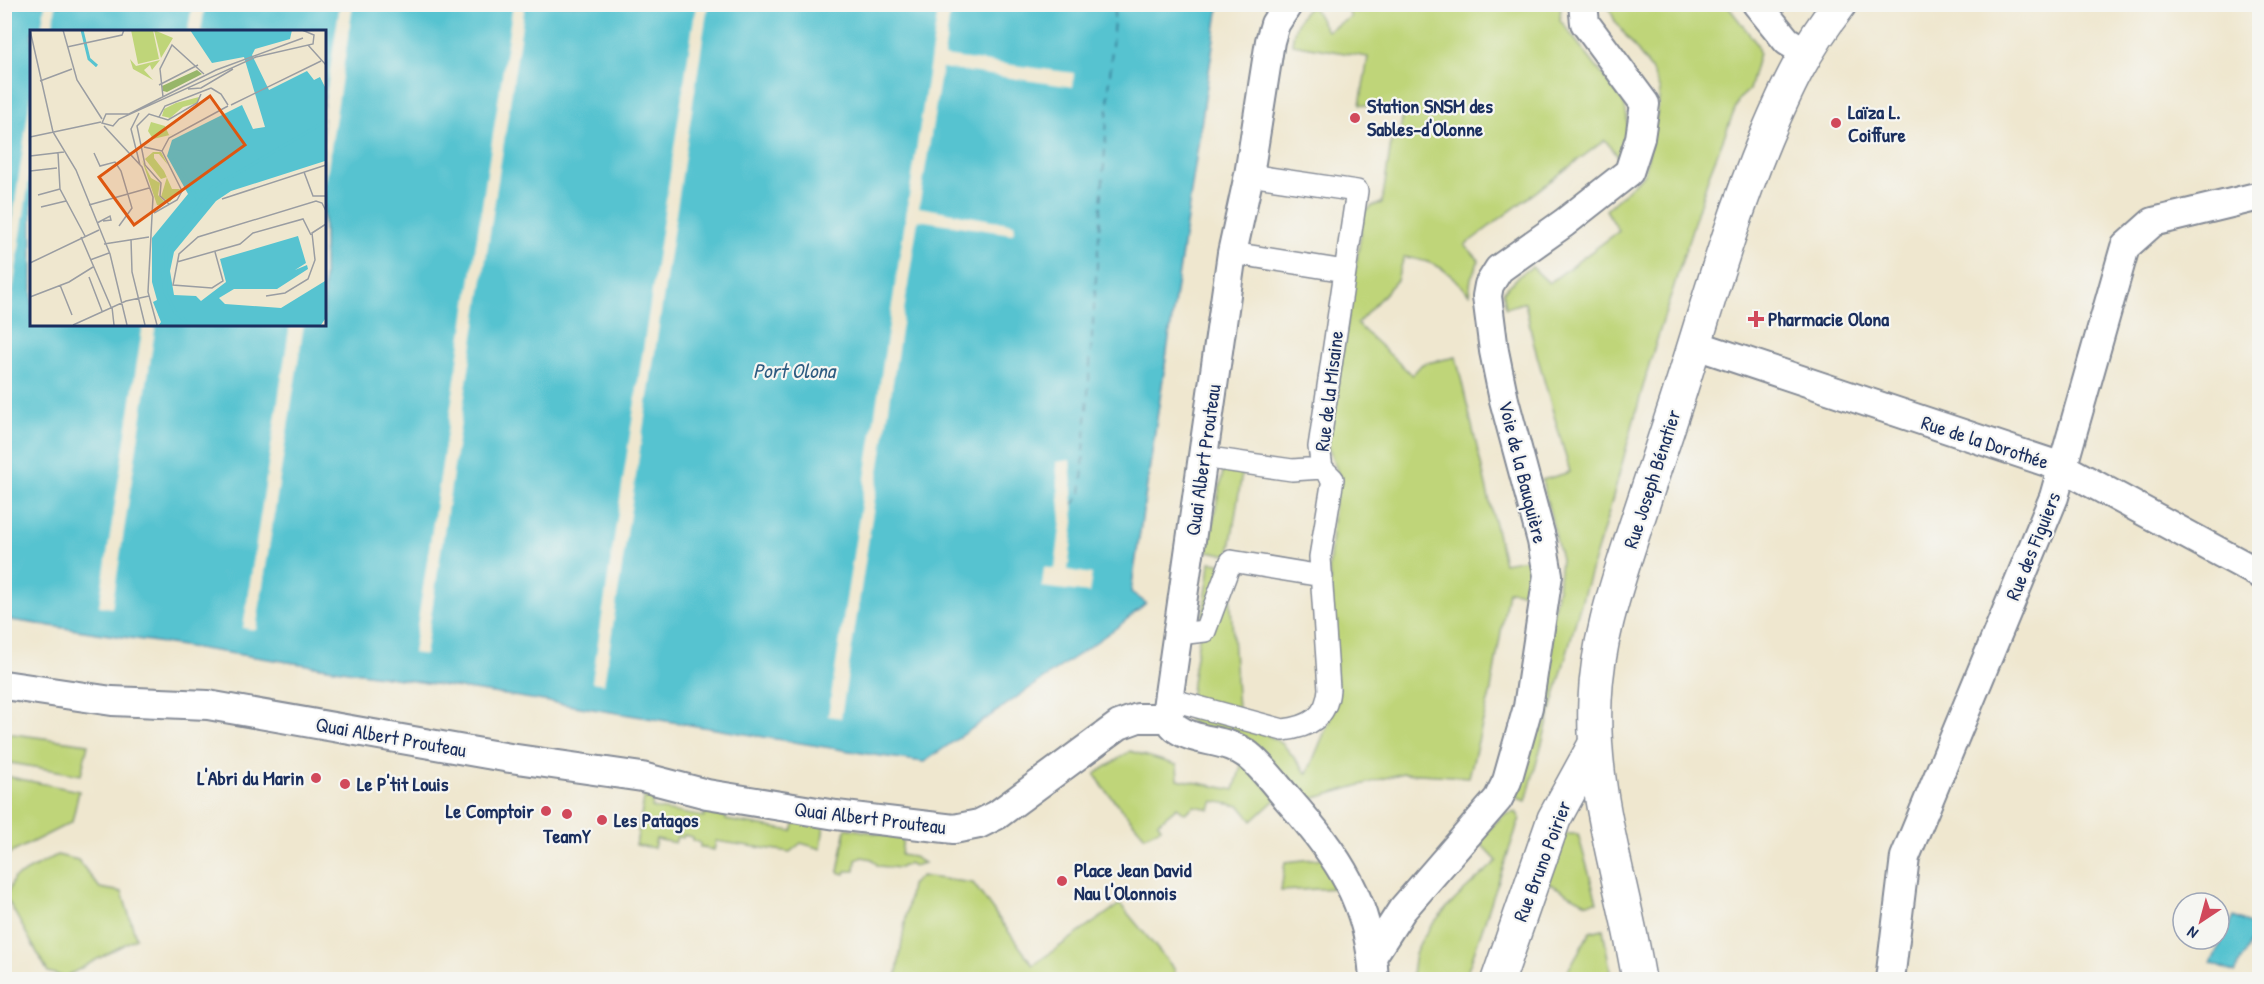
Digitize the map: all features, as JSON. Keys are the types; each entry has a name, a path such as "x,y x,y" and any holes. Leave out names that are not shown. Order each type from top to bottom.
{"street":[{"name":"Voie de la Bauquière","path":"1373,967 1402,910 1498,799 1507,781 1528,706 1548,575 1539,530 1504,400 1494,351 1487,296 1489,285 1499,269 1564,223 1629,172 1640,138 1645,104 1585,23 1584,4"},
{"path":"1757,4 1787,41 1805,52"},
{"name":"Rue Joseph Bénatier","path":"1639,980 1632,934 1605,823 1594,746 1597,677 1606,622 1696,345 1742,194 1787,86 1805,52 1840,4"},
{"name":"Quai Albert Prouteau","path":"4,685 112,701 208,705 510,758 642,777 707,794 836,815 954,829 979,824 997,815 1119,725 1169,708 1232,253 1249,175 1270,41 1275,24 1287,6"},
{"name":"Rue de la Misaine","path":"1169,708 1283,730 1299,728 1317,718 1328,702 1320,557 1332,479 1322,468 1319,447 1357,191 1249,175"},
{"name":"Rue des Figuiers","path":"1890,980 1905,857 2054,497 2125,247 2153,222 2259,196"},
{"path":"1232,253 1345,271"},
{"name":"Rue de la Dorothée","path":"1696,345 2062,467 2259,574"},
{"path":"1203,457 1292,470 1322,468"},
{"path":"1178,634 1204,631 1231,561 1322,576"},
{"path":"1169,708 1176,728 1202,739 1222,742 1239,749 1254,760 1320,834 1342,867 1358,898 1373,967"},
{"name":"Rue Bruno Poirier","path":"1498,980 1554,819 1594,746"}],"green space":[{"path":"1374,4 1561,5 1560,20 1622,100 1627,115 1627,130 1621,160 1605,140 1465,245 1479,260 1471,278 1469,294 1454,278 1434,264 1404,257 1397,280 1357,324 1412,375 1422,364 1456,357 1504,563 1531,558 1535,574 1534,593 1508,591 1491,690 1469,777 1403,773 1301,802 1188,720 1188,713 1249,724 1283,744 1307,774 1338,700 1329,569 1337,470 1328,447 1364,213 1372,206 1382,203 1392,137 1399,138 1403,112 1360,105 1368,57 1292,44 1298,22 1303,13 1312,5 1327,31 1351,17 1345,5 1354,5 1359,12"},
{"path":"1608,5 1727,5 1757,44 1759,53 1749,90 1739,99 1709,175 1649,365 1526,801 1514,797 1558,589 1561,559 1542,480 1570,472 1533,341 1525,302 1506,308 1503,292 1532,267 1549,283 1619,231 1606,210 1644,174 1660,90 1651,69 1615,21"},
{"path":"1224,466 1243,467 1229,555 1207,551"},
{"path":"1210,562 1220,563 1230,591 1238,709 1190,702"},
{"path":"6,733 88,744 81,775 5,762"},
{"path":"1130,751 1177,765 1178,779 1234,790 1242,763 1277,798 1252,821 1240,806 1213,801 1210,809 1194,806 1185,813 1177,807 1158,823 1161,828 1145,836 1103,787 1095,774"},
{"path":"5,776 79,791 72,822 5,856"},
{"path":"645,792 654,793 652,808 704,817 706,804 727,808 726,820 792,831 796,819 824,824 821,849 801,843 790,852 716,841 714,850 700,847 700,843 692,840 692,837 684,835 683,838 677,837 675,843 656,839 654,848 636,845"},
{"path":"1516,812 1520,818 1465,979 1411,980 1416,952 1430,928 1452,903 1497,861 1478,841 1503,815"},
{"path":"846,828 903,838 901,855 914,857 924,863 914,866 909,863 900,868 878,866 872,859 862,857 856,860 855,871 846,871 845,874 838,872"},
{"path":"1563,834 1578,834 1597,902 1586,903 1546,882"},
{"path":"57,855 78,860 100,888 122,892 136,938 65,977 48,972 6,897 14,878"},
{"path":"1323,858 1337,888 1281,891 1285,862"},
{"path":"921,876 973,883 1033,965 1120,904 1175,970 1174,979 896,979 911,885"},
{"path":"1603,929 1611,975 1605,975 1605,979 1563,979 1590,932"}],"water":[{"name":"Port Olona","path":"5,5 1219,5 1131,592 1146,603 1119,626 924,762 519,697 5,619"},
{"path":"2234,917 2257,928 2235,973 2211,963 2217,951 2231,951 2231,923"}],"pier":[{"path":"939,4 951,5 944,56 1074,73 1073,87 942,68 919,207 1014,224 1015,230 1012,234 918,220 841,718 828,716"},
{"path":"45,5 56,5 52,30 41,30"},
{"path":"192,5 205,5 201,30 188,30"},
{"path":"340,5 353,5 326,180 326,95"},
{"path":"513,5 525,5 425,655 413,653"},
{"path":"696,5 708,5 604,684 592,682"},
{"path":"30,100 30,174 5,344 5,271"},
{"path":"143,326 156,326 112,608 99,606"},
{"path":"290,326 304,326 256,630 243,628"},
{"path":"1070,460 1074,522 1068,570 1092,574 1089,593 1042,587 1044,567 1055,569 1061,521 1056,462"}],"ferry route":[{"path":"1073,504 1081,495 1115,4"}],"place":[{"name":"Station SNSM des Sables-d'Olonne","path":"1355,118"},
{"name":"Laïza L. Coiffure","path":"1836,123"},
{"name":"Pharmacie Olona","path":"1756,319"},
{"name":"L'Abri du Marin","path":"316,778"},
{"name":"Le P'tit Louis","path":"345,784"},
{"name":"Le Comptoir","path":"546,811"},
{"name":"TeamY","path":"567,814"},
{"name":"Les Patagos","path":"602,820"},
{"name":"Place Jean David Nau l'Olonnois","path":"1062,881"}]}
